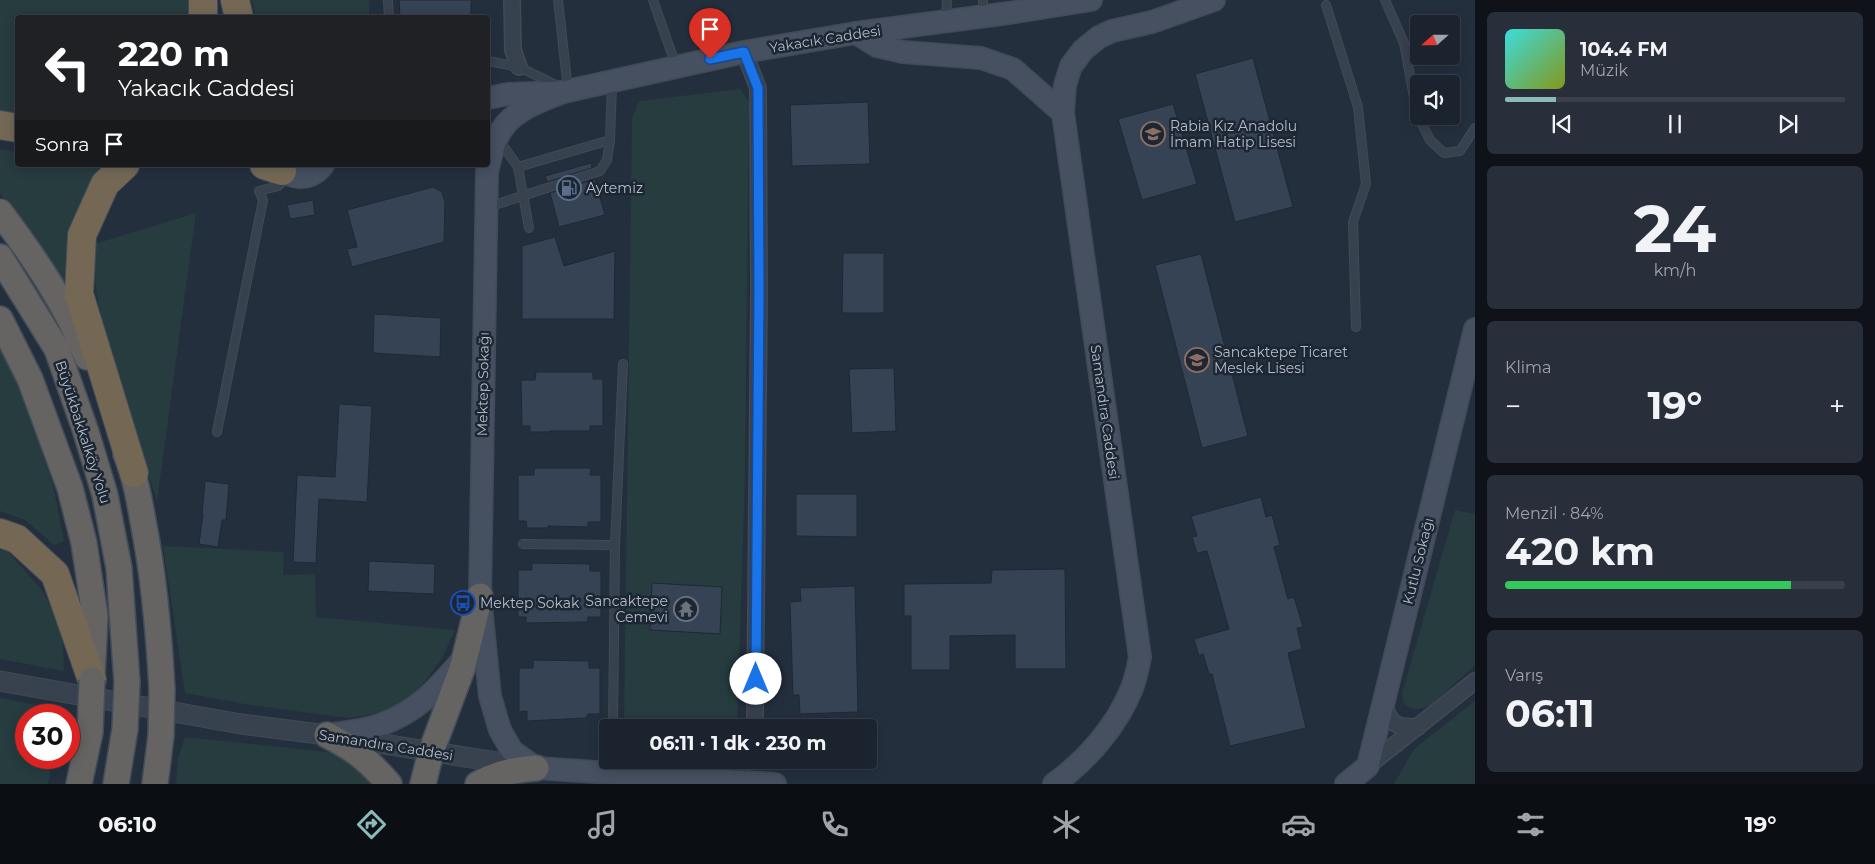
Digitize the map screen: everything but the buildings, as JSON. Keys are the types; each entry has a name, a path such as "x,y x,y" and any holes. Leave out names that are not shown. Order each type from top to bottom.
{"highway":[{"path":"203,0 203,15"},
{"path":"230,15 234,0"},
{"path":"234,0 238,15"},
{"path":"0,125 15,128"},
{"path":"123,167 105,184 82,234 79,294 134,473 150,559 159,629 162,690 161,735 155,784"},
{"path":"105,184 135,167"},
{"path":"0,212 31,253 76,328 134,473"},
{"name":"Büyükbakkalköy Yolu","path":"0,257 57,349 105,495 119,568 127,682 125,729 116,784"},
{"path":"0,319 30,378 70,488 84,543 95,616 90,732 79,784"},
{"path":"0,533 17,539 55,574 92,680"},
{"path":"423,784 431,752 466,656 480,596"},
{"path":"327,735 370,761 389,784"},
{"path":"478,784 491,776 513,770 536,768"}],"main road":[{"name":"Yakacık Caddesi","path":"490,98 508,94 566,91 744,52 856,33 946,21 983,8 1009,10 1091,0"},
{"name":"Samandıra Caddesi","path":"1054,784 1069,773 1092,750 1119,715 1133,687 1140,657 1063,113 1065,86 1071,66 1083,50 1099,37 1112,31 1152,22 1214,0"},
{"path":"856,33 878,46 903,52 981,58 1013,69 1063,113"},
{"name":"Yakacık Caddesi","path":"490,154 508,120 525,108 566,91"},
{"name":"Mektep Sokağı","path":"484,168 486,208 480,596 490,696 500,730 512,751 536,768"},
{"path":"278,169 298,178 307,176 319,169"},
{"name":"Kutlu Sokağı","path":"1368,766 1475,328"},
{"path":"327,735 379,726 408,712 432,695 466,656"},
{"path":"1346,784 1368,766"},
{"name":"Samandıra Caddesi","path":"536,768 613,770 775,784"}],"street":[{"path":"512,0 512,50 519,67"},
{"path":"744,52 758,88 755,719"},
{"name":"Samandıra Caddesi","path":"0,681 242,724 327,735 536,768"},
{"path":"1368,766 1475,682"},
{"path":"1384,703 1387,715 1394,724 1403,727 1418,727"},
{"path":"724,781 737,769"}],"lane":[{"path":"388,0 389,15"},
{"path":"558,0 566,91"},
{"path":"653,0 676,66"},
{"path":"946,21 947,0"},
{"path":"1385,0 1404,43 1417,114 1430,140 1444,153 1460,151 1475,128"},
{"path":"1326,5 1358,107 1366,184 1353,222 1356,328"},
{"path":"490,61 519,67 566,91"},
{"path":"486,208 600,171 607,160 610,140 612,82"},
{"path":"497,138 518,167 530,228"},
{"path":"518,167 610,140"},
{"path":"218,432 263,200 259,191 278,186 278,169"},
{"path":"613,719 614,545 622,364"},
{"path":"523,544 614,545"}],"green space":[{"path":"0,0 189,0 188,15 15,15 15,115 0,110"},
{"path":"252,0 369,0 369,15 256,15"},
{"path":"740,89 749,102 745,474 737,719 624,719 632,119 639,101"},
{"path":"0,149 15,152 15,167 109,167 98,177 69,227 65,288 33,237 0,193"},
{"path":"196,213 157,501 105,332 97,296 91,245"},
{"path":"0,350 12,370 53,485 64,541 54,545 25,520 0,511"},
{"path":"1455,510 1475,514 1475,665 1431,705 1416,709 1411,708 1405,704 1402,693"},
{"path":"163,546 284,552 283,575 315,574 316,617 455,630 441,660 416,693 385,712 348,718 250,705 185,693"},
{"path":"0,549 8,552 42,590 62,629 64,671 0,659"},
{"path":"0,698 31,704 15,704 15,769 51,769 48,784 0,784"},
{"path":"1475,701 1475,784 1394,784 1414,749"},
{"path":"185,737 337,753 362,772 370,784 176,784 178,759"}],"place":[{"name":"Rabia Kız Anadolu İmam Hatip Lisesi","path":"1153,134"},
{"name":"Aytemiz","path":"569,188"},
{"name":"Sancaktepe Ticaret Meslek Lisesi","path":"1197,360"},
{"name":"Mektep Sokak","path":"463,603"},
{"name":"Sancaktepe Cemevi","path":"686,609"}],"route":[{"path":"710,59 744,52 758,88 759,292 756,679"}]}
